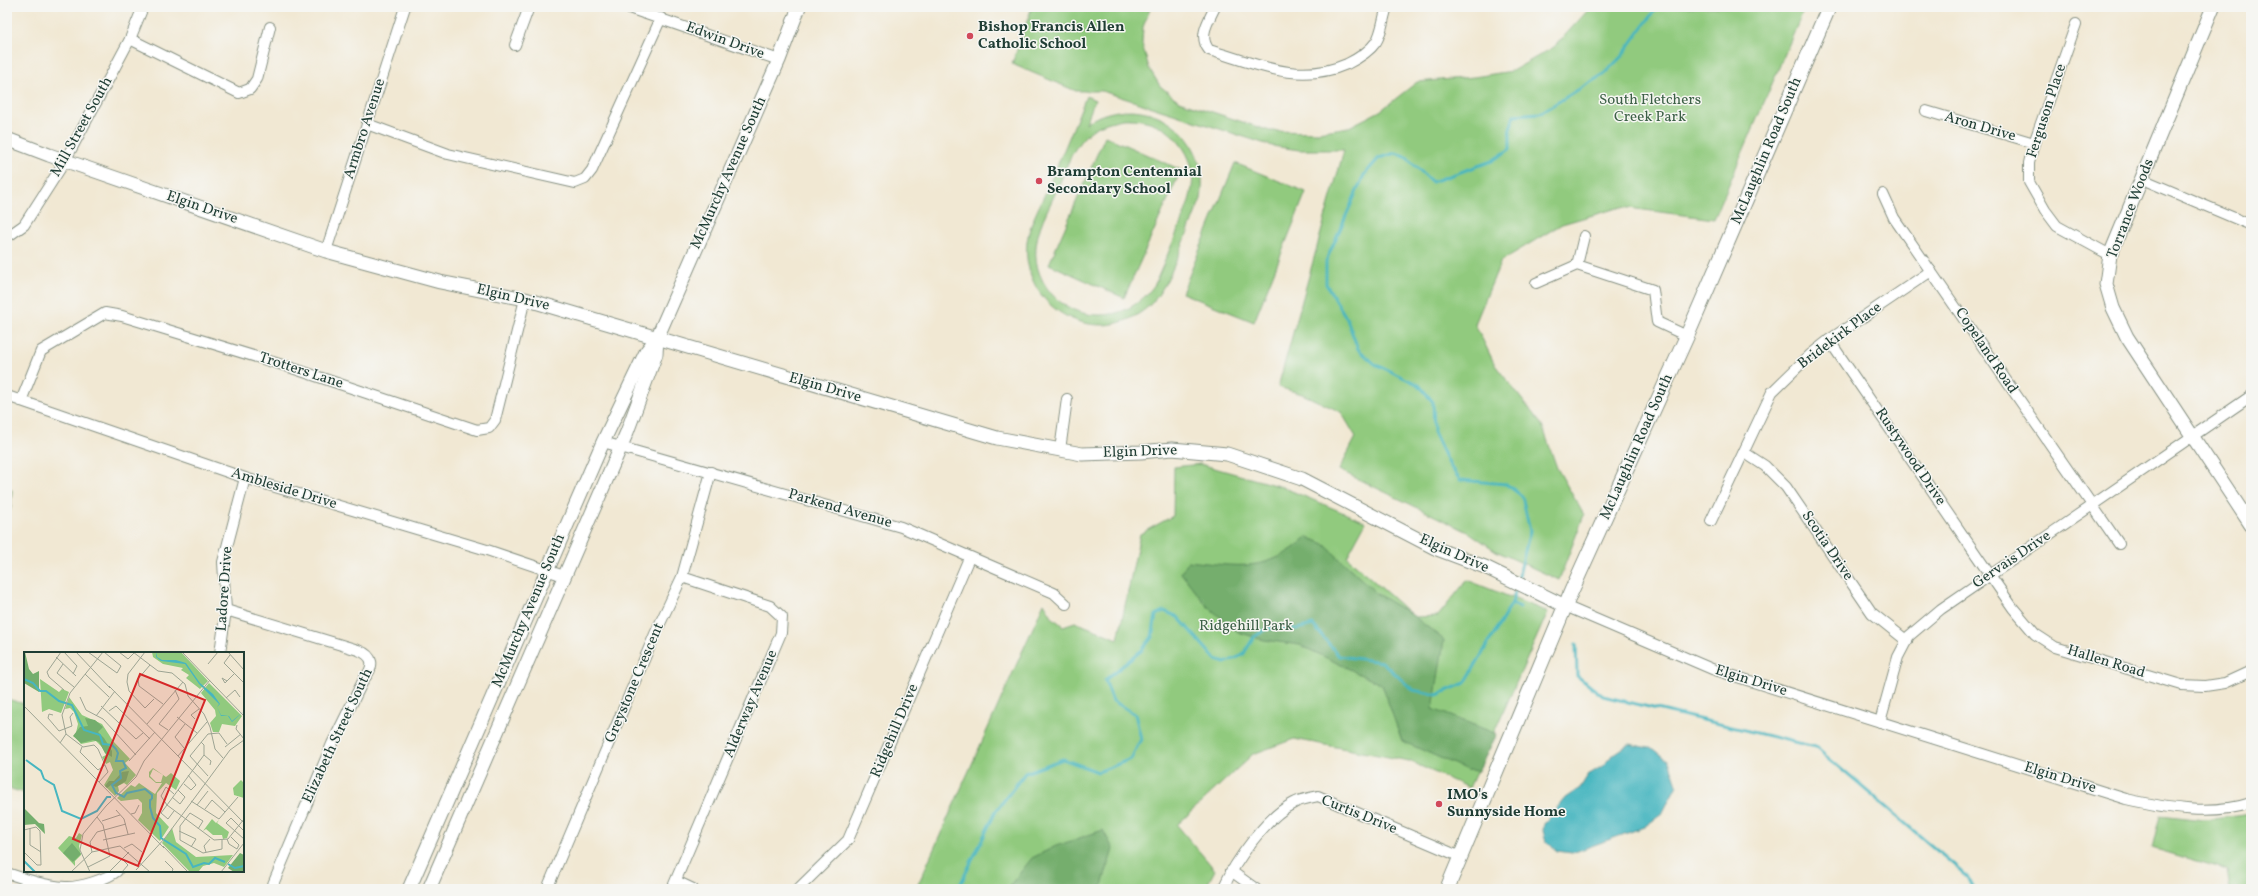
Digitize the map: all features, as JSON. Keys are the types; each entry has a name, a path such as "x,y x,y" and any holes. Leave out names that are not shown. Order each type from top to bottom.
{"main road":[{"name":"McLaughlin Road South","path":"1447,889 1565,606 1687,336 1829,7"}],"street":[{"name":"Mill Street South","path":"7,237 24,225 65,161 130,39 143,7"},
{"name":"Armbro Avenue","path":"326,251 405,7"},
{"path":"515,45 529,7"},
{"name":"Edwin Drive","path":"626,7 779,60"},
{"name":"McMurchy Avenue South","path":"409,889 603,442 646,352 657,338 779,60 799,7"},
{"path":"1215,7 1203,33 1203,43 1209,50 1290,74 1310,74 1333,70 1356,60 1368,50 1376,41 1387,7"},
{"name":"Torrance Woods","path":"2213,7 2110,255 2106,284 2113,308 2127,337 2251,525"},
{"path":"367,124 448,154 575,183 585,180 592,170 661,18"},
{"name":"Ferguson Place","path":"2076,24 2034,143 2029,163 2029,182 2045,210 2057,226 2110,255"},
{"path":"130,39 239,93 250,89 257,79 270,27"},
{"name":"Aron Drive","path":"1926,112 2034,143"},
{"name":"Elgin Drive","path":"7,139 65,161 326,251 440,282 525,299 997,438 1082,454 1141,452 1172,449 1227,454 1302,479 1437,549 1498,574 1565,606 1712,669 2139,802 2201,810 2241,806 2251,803"},
{"path":"2142,179 2250,221"},
{"name":"Copeland Road","path":"1883,194 1894,218 2119,544"},
{"path":"1577,265 1584,236"},
{"path":"1536,283 1577,265 1653,290 1657,322 1687,336"},
{"name":"Bridekirk Place","path":"1711,521 1745,453 1772,392 1810,355 1829,340 1931,271"},
{"name":"Trotters Lane","path":"21,401 41,351 105,313 122,316 286,366 477,430 489,428 495,420 525,299"},
{"name":"McMurchy Avenue South","path":"429,889 621,446 656,354 657,338"},
{"name":"Rustywood Drive","path":"1829,340 1990,575"},
{"name":"Ambleside Drive","path":"7,396 245,478 564,576"},
{"name":"Gervais Drive","path":"1880,722 1898,657 1909,636 1941,609 2251,396"},
{"path":"1060,450 1067,399"},
{"name":"Parkend Avenue","path":"603,442 901,527 969,558 1054,593 1066,604"},
{"name":"Scotia Drive","path":"1745,453 1765,466 1786,487 1872,613 1907,641"},
{"name":"Greystone Crescent","path":"547,889 655,634 682,577 711,472"},
{"name":"Ladore Drive","path":"220,652 226,610 223,562 245,478"},
{"name":"Ridgehill Drive","path":"798,889 848,840 969,558"},
{"name":"Hallen Road","path":"1990,575 2013,608 2035,634 2055,647 2181,685 2205,686 2225,683 2251,671"},
{"name":"Alderway Avenue","path":"674,885 781,633 782,617 770,606 682,577"},
{"name":"Elizabeth Street South","path":"226,610 367,653 371,659 371,671 364,679 332,744 271,889"},
{"name":"Curtis Drive","path":"1223,889 1231,871 1277,815 1295,803 1318,796 1461,857"},
{"path":"1231,871 1256,889"},
{"path":"7,873 31,881 65,887 108,878 116,872"},
{"path":"674,885 693,889"}],"green space":[{"name":"South Fletchers Creek Park","path":"1032,7 1151,7 1143,27 1142,44 1149,68 1160,86 1179,101 1270,131 1318,132 1349,127 1380,111 1417,82 1474,77 1512,71 1554,47 1591,7 1805,7 1714,219 1621,207 1562,224 1501,261 1475,324 1495,365 1542,425 1557,468 1584,515 1559,580 1496,551 1470,533 1339,470 1356,437 1341,412 1302,394 1278,387 1344,150 1299,150 1272,146 1102,91 1076,91 1012,64"},
{"path":"1086,96 1095,100 1086,123 1108,113 1130,110 1151,113 1169,122 1185,136 1196,153 1202,175 1201,199 1185,240 1165,284 1150,305 1130,319 1109,325 1087,324 1067,317 1050,304 1036,287 1028,266 1027,242 1034,218","holes":["1123,119 1137,119 1150,122 1163,128 1174,137 1183,148 1189,159 1192,171 1191,194 1178,230 1155,284 1150,291 1131,307 1116,313 1100,315 1085,314 1060,302 1050,292 1043,281 1038,268 1036,254 1038,233 1068,163 1080,142 1092,130 1099,126"]},
{"path":"1105,136 1181,170 1124,298 1049,264"},
{"path":"1235,163 1306,192 1254,322 1182,293"},
{"name":"Ridgehill Park","path":"1200,464 1282,487 1366,522 1347,557 1414,617 1438,616 1467,580 1548,612 1469,788 1409,761 1294,739 1253,754 1177,825 1215,870 1205,889 916,889 1044,603 1053,618 1063,626 1075,622 1118,639 1140,534 1173,516 1174,467"},
{"path":"7,489 12,490 11,507 7,518"},
{"path":"1307,537 1324,544 1377,594 1411,614 1444,640 1433,709 1497,734 1478,771 1467,770 1402,741 1382,685 1300,645 1264,640 1238,632 1207,606 1181,573 1188,561 1222,565 1251,565 1265,562 1279,557"},
{"path":"7,699 24,704 24,793 7,788"},
{"path":"2251,814 2251,889 2230,889 2227,870 2152,848 2160,815 2205,820"},
{"path":"1103,830 1113,849 1101,889 1007,889 1032,858 1056,846"}],"water":[{"path":"1629,744 1654,749 1669,761 1677,785 1662,814 1644,827 1572,853 1557,851 1546,841 1543,831 1544,824 1565,798 1580,788 1588,775 1601,767 1614,754"}],"waterway":[{"path":"1407,158 1432,182 1492,161 1510,149 1510,130 1514,115 1540,113 1604,74 1622,56 1657,7"},
{"path":"1408,158 1396,153 1379,158 1364,175 1326,261 1326,284 1347,319 1358,349 1375,364 1419,385 1433,402 1434,432 1450,466 1460,480 1506,484 1522,496 1530,531 1518,579"},
{"path":"961,889 960,885 996,811 1025,773 1063,759 1098,772 1131,759 1141,739 1135,714 1113,701 1105,680 1142,650 1152,637 1156,615 1164,611 1178,617 1216,660 1225,663 1243,655 1254,637 1268,628 1297,629 1313,625 1339,656 1382,662 1413,690 1437,695 1465,683 1512,603 1517,586"},
{"path":"1512,603 1520,608"},
{"path":"1576,644 1577,676 1603,696 1815,747 1967,876 1974,889"}],"place":[{"name":"Bishop Francis Allen Catholic School","path":"970,36"},
{"name":"Brampton Centennial Secondary School","path":"1039,181"},
{"name":"IMO's Sunnyside Home","path":"1439,804"}]}
